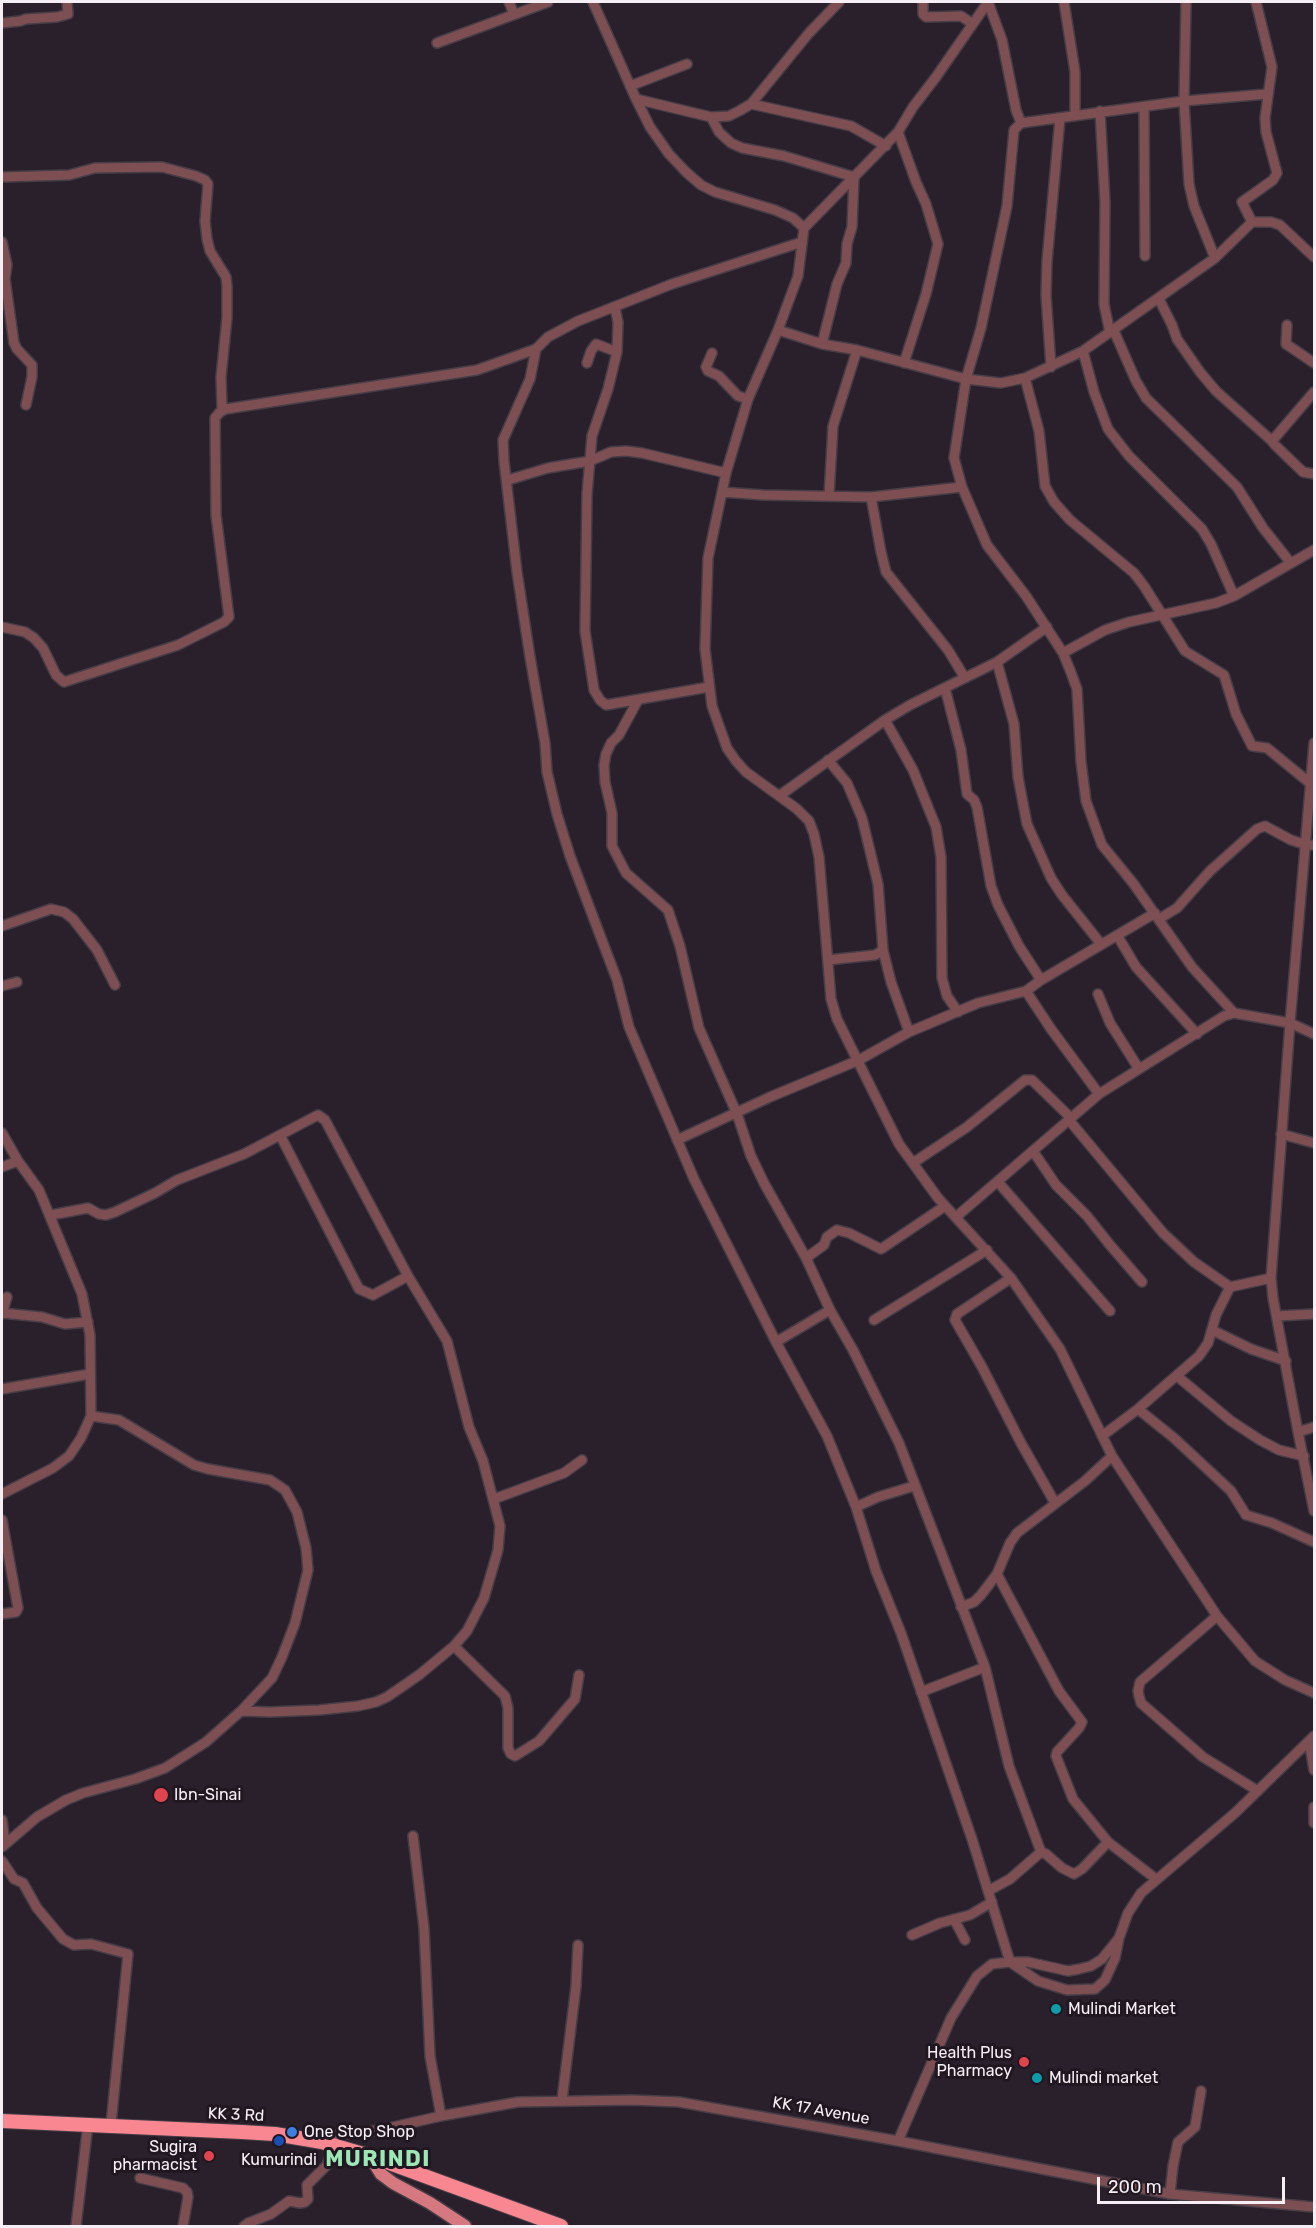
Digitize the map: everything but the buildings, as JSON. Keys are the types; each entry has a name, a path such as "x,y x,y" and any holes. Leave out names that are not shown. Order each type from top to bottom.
{"highway":[{"name":"KK 3 Rd","path":"2,2121 111,2124 275,2134 328,2144 370,2156 561,2226"}],"main road":[{"path":"370,2156 381,2174 393,2183 430,2203 465,2226"}],"street":[{"path":"2,23 68,14 67,2"},
{"path":"509,2 514,14"},
{"path":"437,43 548,2"},
{"path":"593,2 636,99 650,127 669,154 701,185 715,192 784,214 793,218 804,228"},
{"path":"636,99 711,117 729,116 751,104 809,33 839,2"},
{"path":"923,2 923,14 926,17 961,16 973,24"},
{"path":"988,2 913,107 898,132 804,228 798,276 778,330 748,399 726,473 708,558 705,649 712,706 727,748 746,772 797,808 809,821 819,857 833,1005 837,1019 899,1144 945,1206 1011,1278 1060,1349 1112,1456 1217,1616 1255,1661 1285,1680 1314,1693"},
{"path":"988,2 1002,40 1016,110 1022,123"},
{"path":"1064,2 1074,72 1075,116"},
{"path":"1186,2 1184,101 1189,184 1194,206 1215,258"},
{"path":"1252,222 1242,202 1273,180 1277,172 1266,132 1267,94 1272,67 1256,2"},
{"path":"630,86 687,64"},
{"path":"1234,1013 1192,967 1157,916 1102,845 1086,801 1081,762 1077,689 1063,653 1047,627 987,545 962,487 954,452 966,379 981,328 1006,206 1014,130 1022,123 1100,111 1267,94"},
{"path":"751,104 851,126 886,146"},
{"path":"1144,108 1145,256"},
{"path":"1100,111 1105,202 1104,304 1112,332 1146,398 1237,487 1263,528 1290,562"},
{"path":"711,117 719,132 731,143 742,148 784,156 854,177"},
{"path":"1051,367 1046,295 1047,261 1060,118"},
{"path":"898,132 926,204 938,244 926,294 904,363"},
{"path":"2,177 69,175 95,168 162,167 205,180 208,184 207,239 210,250 226,277 227,318 221,377 222,407"},
{"path":"822,344 837,284 846,263 847,244 852,227 854,177"},
{"path":"778,330 822,344 857,350 966,379 1001,383 1025,378 1083,351 1215,258 1252,222 1271,222 1280,225 1314,256"},
{"path":"2,242 7,265 5,279 14,343 17,350 32,365 26,405"},
{"path":"2,627 25,632 34,638 43,648 56,675 64,682 178,645 206,632 229,617 216,515 215,418 226,409 477,370 536,349 548,337 578,321 672,284 802,242"},
{"path":"1159,299 1177,339 1216,391 1304,472 1314,474"},
{"path":"615,308 618,322 617,352 608,389 592,436 585,532 585,630 594,690 606,705 709,687"},
{"path":"1287,325 1286,344 1314,363"},
{"path":"587,363 596,344 617,352"},
{"path":"536,349 530,379 503,441 517,572 545,743 547,772 557,814 570,856 617,980 629,1026 677,1140 694,1179 776,1342 827,1436 856,1507 876,1571 921,1692 1010,1962 1038,1981 1067,1990 1095,1989 1105,1980 1115,1958 1128,1913 1142,1893 1258,1791 1312,1738"},
{"path":"829,496 832,461 831,434 857,350"},
{"path":"1083,351 1094,393 1108,429 1129,456 1202,529 1234,596"},
{"path":"712,353 706,367 708,371 719,376 738,396 748,399"},
{"path":"1025,378 1039,431 1045,486 1049,494 1070,520 1134,573 1185,651 1224,675 1236,714 1252,746 1267,748 1311,784"},
{"path":"1272,441 1314,392"},
{"path":"507,480 548,468 590,461 611,452 626,451 726,473"},
{"path":"722,492 871,497 962,487"},
{"path":"871,497 880,552 886,572 948,650 965,678"},
{"path":"1063,653 1105,630 1129,622 1194,609 1234,596 1314,550"},
{"path":"779,796 885,720 997,662 1047,627"},
{"path":"997,662 1014,724 1018,777 1027,824 1051,878 1101,944"},
{"path":"945,688 961,750 967,794 974,800 977,807 991,886 1019,946 1041,980"},
{"path":"638,700 619,735 611,743 604,765 605,782 612,813 612,846 626,873 668,910 680,946 699,1028 737,1114 758,1172 806,1258 830,1310 854,1350 898,1443 985,1667 1009,1766 1041,1852 1074,1874 1082,1869 1108,1842"},
{"path":"885,720 913,770 936,827 941,857 942,978 947,996 958,1012"},
{"path":"1314,743 1311,845 1290,1023 1271,1278 1314,1511"},
{"path":"828,760 847,783 862,818 878,884 883,950 891,982 909,1032"},
{"path":"677,1140 770,1097 859,1060 909,1032 991,998 1026,991 1117,935 1177,908 1210,871 1257,829 1265,826 1291,840 1311,845"},
{"path":"2,926 51,909 64,912 73,919 97,950 115,985"},
{"path":"1117,935 1136,967 1197,1034"},
{"path":"828,960 874,955 883,950"},
{"path":"2,986 17,982"},
{"path":"1026,991 1099,1094"},
{"path":"1098,994 1110,1023 1139,1069"},
{"path":"956,1217 1099,1094 1224,1016 1234,1013 1290,1023 1314,1034"},
{"path":"912,1163 967,1127 1025,1080 1032,1080 1070,1119 1163,1233 1194,1262 1230,1287"},
{"path":"51,1215 88,1208 106,1215 155,1193 177,1180 230,1161 318,1115 323,1117 408,1276 447,1341 469,1427 483,1461 500,1526 498,1550 484,1598 454,1646 419,1675 387,1697 358,1706 319,1710 241,1711"},
{"path":"2,1133 18,1161 39,1190 82,1294 90,1335 91,1416 81,1438 69,1456 53,1468 2,1494"},
{"path":"1281,1134 1314,1143"},
{"path":"280,1135 359,1289 373,1295 408,1276"},
{"path":"1034,1151 1056,1185 1087,1216 1142,1282"},
{"path":"2,1167 18,1161"},
{"path":"998,1182 1110,1311"},
{"path":"806,1258 824,1245 827,1237 837,1230 849,1233 881,1249 945,1206"},
{"path":"874,1320 987,1250"},
{"path":"1011,1278 957,1314 955,1320 1055,1503"},
{"path":"1102,1436 1138,1409 1204,1350 1216,1315 1230,1287 1271,1278"},
{"path":"7,1297 2,1313 42,1317 65,1324 88,1322"},
{"path":"776,1342 830,1310"},
{"path":"1277,1316 1314,1314"},
{"path":"1212,1330 1251,1349 1286,1361"},
{"path":"2,1389 90,1374"},
{"path":"1177,1376 1232,1421 1260,1440 1279,1450 1304,1456"},
{"path":"1138,1409 1174,1438 1231,1491 1246,1515 1272,1523 1314,1542"},
{"path":"3,1845 37,1817 66,1800 165,1768 206,1742 241,1711 272,1678 277,1668 295,1623 308,1570 306,1548 291,1498 285,1490 270,1480 194,1465 119,1420 91,1416"},
{"path":"1298,1432 1314,1427"},
{"path":"961,1607 974,1602 997,1574 1010,1543 1017,1533 1085,1481 1112,1456"},
{"path":"494,1499 564,1473 582,1460"},
{"path":"856,1507 878,1497 914,1486"},
{"path":"2,1520 18,1608 16,1612 2,1614"},
{"path":"997,1574 1059,1690 1082,1722 1056,1756 1073,1799 1108,1842 1156,1879"},
{"path":"1217,1616 1140,1682 1137,1691 1141,1703 1203,1756 1258,1791"},
{"path":"454,1646 505,1696 508,1708 508,1748 515,1756 539,1741 575,1699 579,1675"},
{"path":"921,1692 985,1667"},
{"path":"1312,1738 1314,1770"},
{"path":"1314,1807 1314,1823"},
{"path":"2,1820 3,1845"},
{"path":"413,1836 424,1928 430,2056 441,2116"},
{"path":"988,1891 1010,1880 1041,1852"},
{"path":"2,1861 14,1879 23,1883 37,1908 63,1940 74,1945 91,1944 128,1954 111,2124"},
{"path":"912,1935 970,1915 992,1902"},
{"path":"954,1919 966,1940"},
{"path":"898,2140 951,2018 977,1976 992,1965 1010,1962 1028,1962 1068,1971 1091,1966 1102,1959 1119,1938"},
{"path":"562,2100 576,1986 578,1945"},
{"path":"1170,2194 1178,2142 1195,2127 1201,2091"},
{"name":"KK 17 Avenue","path":"328,2144 336,2135 380,2130 518,2102 562,2100 679,2102 898,2140 1170,2194 1314,2207"},
{"path":"76,2226 88,2124"},
{"path":"244,2226 271,2214 289,2201 300,2204 305,2202 308,2199 307,2185 327,2165 328,2144"},
{"path":"140,2178 183,2188 187,2192 183,2226"}],"place":[{"name":"Ibn-Sinai","path":"161,1795"},
{"name":"Mulindi Market","path":"1056,2009"},
{"name":"Health Plus Pharmacy","path":"1024,2062"},
{"name":"Mulindi market","path":"1037,2078"},
{"name":"One Stop Shop","path":"292,2132"},
{"name":"Kumurindi","path":"279,2141"},
{"name":"Sugira pharmacist","path":"209,2156"}],"district":[{"name":"MURINDI","path":"378,2160"}]}
